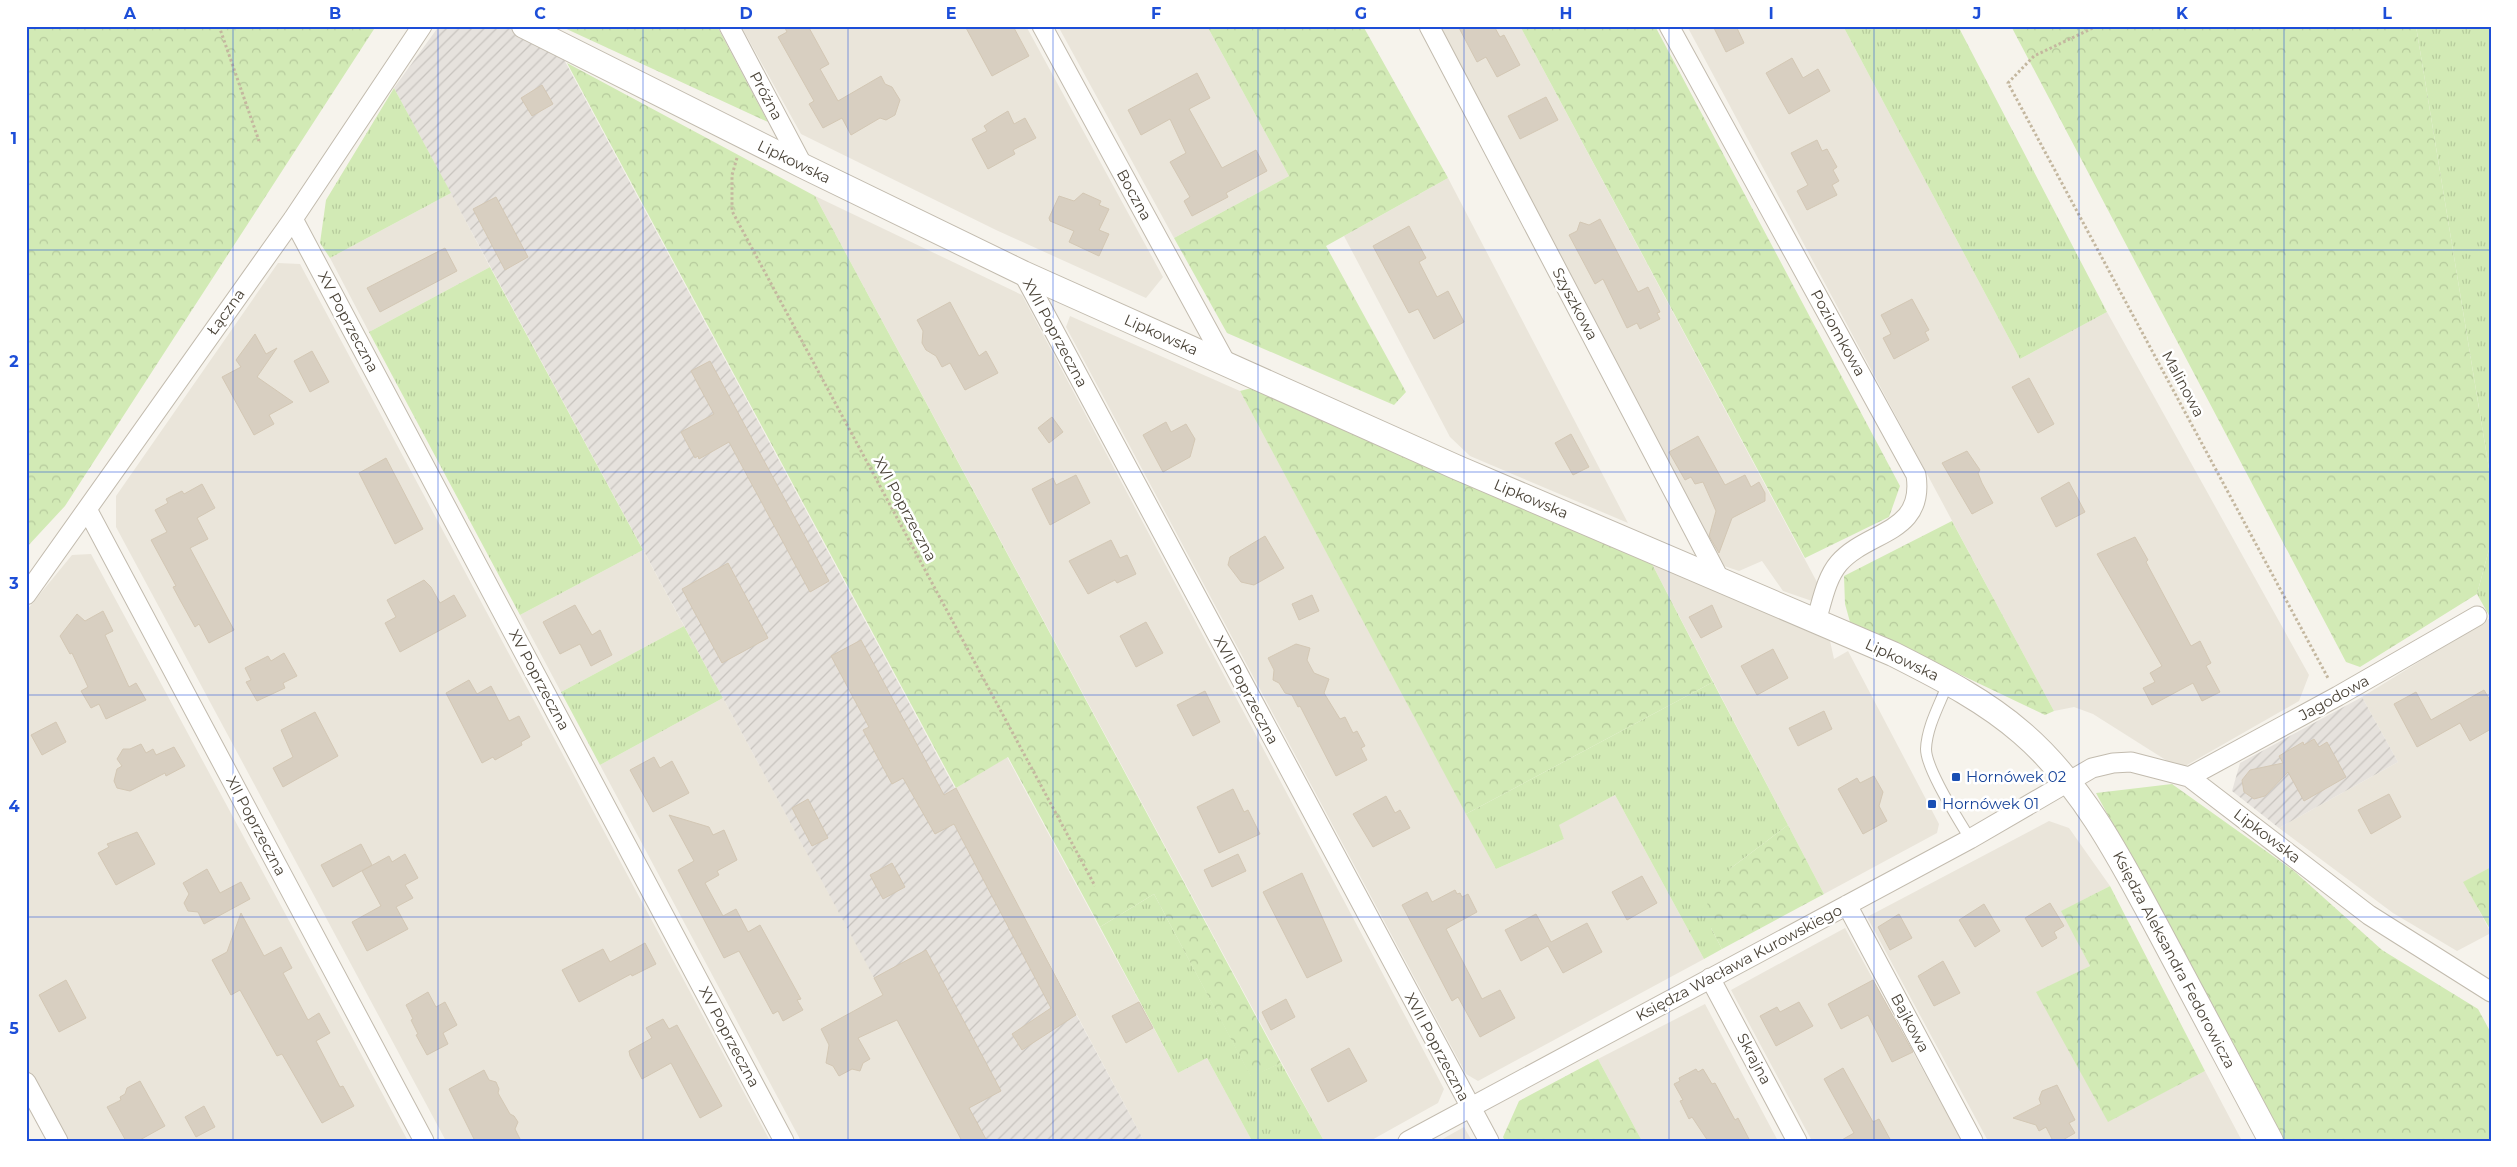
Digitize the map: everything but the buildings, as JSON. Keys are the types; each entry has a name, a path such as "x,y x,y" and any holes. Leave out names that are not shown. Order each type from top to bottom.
{"street":[{"name":"Łączna","path":"26,595 88,511 186,366 293,219 422,26"},
{"name":"Lipkowska","path":"524,26 803,166 1023,273 1720,582 1816,621 1948,682 1987,705 2022,734 2047,757 2068,784 2092,768 2113,763 2131,762 2189,777 2369,914 2491,992"},
{"name":"Próżna","path":"729,26 803,166"},
{"name":"Boczna","path":"1042,26 1227,364"},
{"name":"Szyszkowa","path":"1429,26 1720,582"},
{"name":"Poziomkowa","path":"1669,26 1916,475 1918,489 1912,510 1898,525 1838,564 1830,578 1816,621"},
{"name":"XV Poprzeczna","path":"293,219 784,1141"},
{"name":"XVII Poprzeczna","path":"1023,273 1469,1107 1489,1141"},
{"name":"XII Poprzeczna","path":"88,511 424,1141"},
{"name":"Jagodowa","path":"2189,777 2338,696 2477,616"},
{"name":"Księdza Wacława Kurowskiego","path":"1408,1141 1970,839 2068,784"},
{"name":"Księdza Aleksandra Fedorowicza","path":"2068,784 2106,836 2271,1141"},
{"name":"Bajkowa","path":"1847,905 1973,1141"},
{"name":"Skrajna","path":"1710,978 1797,1141"},
{"path":"26,1082 58,1141"}],"lane":[{"path":"1948,682 1931,722 1926,750 1942,790 1970,839"}],"path":[{"path":"219,26 259,141"},
{"name":"Malinowa","path":"2098,26 2034,56 2008,83 2338,696"},
{"name":"XVI Poprzeczna","path":"744,136 732,175 732,212 1095,886"}],"shaded area":[{"path":"439,26 508,26 560,52 1144,1141 962,1141 394,88"},
{"path":"741,26 1026,26 1163,277 1146,298 996,230 801,134"},
{"path":"1058,26 1207,26 1289,176 1174,238"},
{"path":"1438,26 1520,26 1818,584 1812,601 1783,591 1762,561 1739,571 1724,566"},
{"path":"1687,26 1843,26 2020,359 2107,312 2309,675 2299,701 2180,769 2093,714 2074,707 2054,711"},
{"path":"1448,178 1628,523 1470,456 1450,437 1344,236"},
{"path":"451,193 490,267 369,332 330,258"},
{"path":"815,196 1022,295 1444,1089 1438,1103 1370,1141 1324,1141"},
{"path":"278,263 300,264 770,1141 446,1141 116,527 116,496"},
{"path":"1070,316 1240,391 1496,869 1564,839 1558,825 1615,795 1704,959 1478,1081 1466,1074 1066,327"},
{"path":"643,550 684,626 561,692 520,615"},
{"path":"91,554 408,1141 64,1141 26,1071 26,611 72,555"},
{"path":"1651,562 1830,641 1834,659 1848,651 1939,824 1937,833 1824,894"},
{"path":"2490,618 2491,867 2464,882 2491,933 2457,951 2393,913 2279,828 2398,762 2362,697"},
{"path":"2362,697 2398,762 2279,828 2232,791 2240,763"},
{"path":"723,698 962,1141 801,1141 600,765"},
{"path":"1007,757 1178,1073 1207,1058 1252,1141 1144,1141 956,788"},
{"path":"2049,821 2069,828 2110,886 2062,911 2090,966 2037,992 2108,1121 2205,1071 2242,1141 1988,1141 1867,917"},
{"path":"1845,928 1962,1141 1812,1141 1731,990"},
{"path":"1705,1004 1778,1141 1642,1141 1598,1059"},
{"path":"1464,1127 1472,1141 1439,1141"}],"green space":[{"path":"26,26 376,26 65,506 26,548"},
{"path":"560,26 717,26 768,122"},
{"path":"1207,26 1363,26 1448,178 1326,246 1406,392 1394,405 1227,333 1174,238 1289,176"},
{"path":"1520,26 1655,26 1900,486 1889,517 1805,558"},
{"path":"1843,26 1958,26 2107,312 2020,359"},
{"path":"2011,26 2416,26 2491,481 2491,542 2477,594 2360,667 2346,662"},
{"path":"2416,26 2491,26 2491,481"},
{"path":"567,63 815,196 1281,1063 1251,1077 1154,894 1100,927 1008,757 956,788"},
{"path":"394,88 451,193 330,258 320,243 326,200"},
{"path":"490,267 643,550 520,615 369,332"},
{"path":"1255,387 1651,562 1713,682 1466,814 1240,391"},
{"path":"1952,521 2054,711 2045,715 1850,622 1845,604 1844,576"},
{"path":"2491,542 2491,619 2477,594"},
{"path":"684,626 723,698 600,765 561,692"},
{"path":"1713,682 1788,825 1731,868 1711,928 1722,949 1704,959 1615,795 1559,825 1564,839 1496,869 1466,814"},
{"path":"2172,784 2294,871 2382,950 2478,1009 2491,1033 2491,1141 2283,1141 2096,793"},
{"path":"1788,825 1824,894 1722,949 1711,928 1707,901 1731,868"},
{"path":"2491,867 2491,931 2463,882"},
{"path":"2110,886 2205,1071 2108,1122 2036,992 2090,966 2061,911"},
{"path":"1154,894 1251,1076 1281,1063 1324,1141 1252,1141 1207,1058 1178,1073 1100,927"},
{"path":"1598,1059 1642,1141 1505,1141 1503,1137 1519,1101"}],"place":[{"name":"Hornówek 02","path":"1956,777"},
{"name":"Hornówek 01","path":"1932,804"}]}
